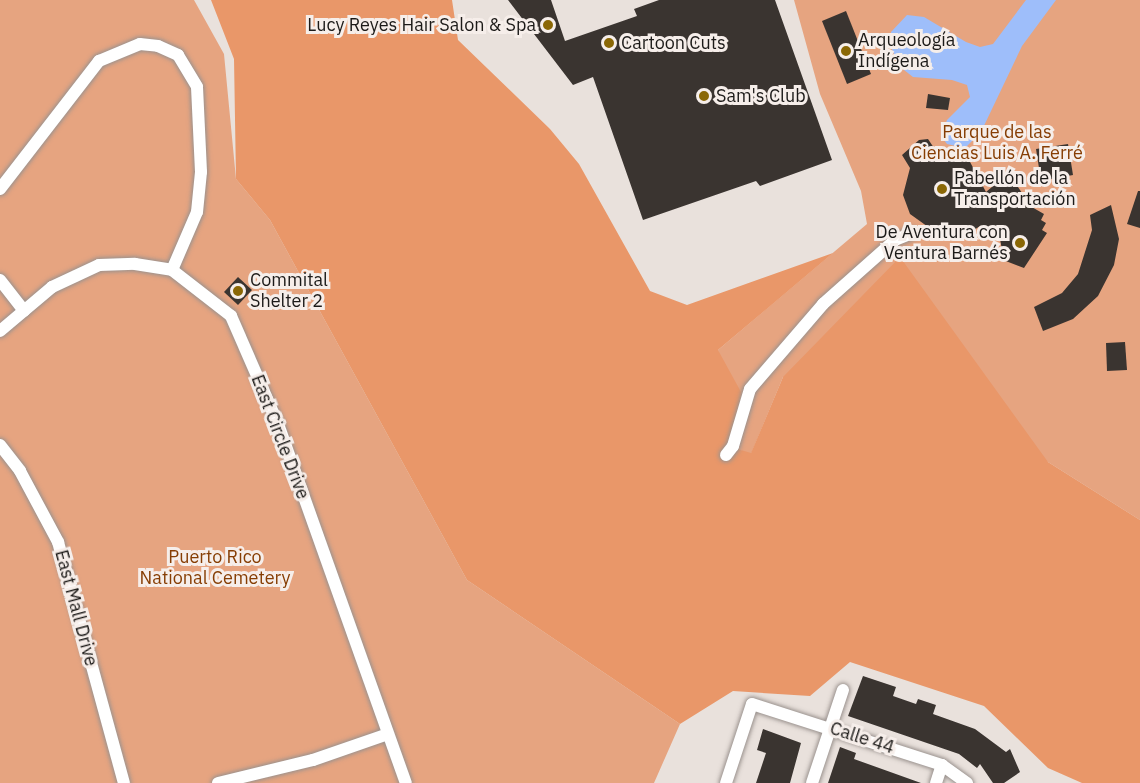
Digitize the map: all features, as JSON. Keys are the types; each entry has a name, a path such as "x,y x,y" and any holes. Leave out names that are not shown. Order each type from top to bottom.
{"street":[{"path":"0,189 99,61 140,44 158,46 178,55 197,87 201,172 197,212 172,270"},
{"path":"726,455 733,446 750,389 823,304 895,240 912,233"},
{"name":"East Circle Drive","path":"0,331 52,287 99,265 135,264 172,270 231,316 278,424 406,783"},
{"path":"0,280 24,311"},
{"name":"East Mall Drive","path":"0,445 20,471 58,542 124,783"},
{"path":"812,783 843,690"},
{"name":"Calle 44","path":"726,783 752,704 942,765 967,783"},
{"path":"218,783 313,760 388,734"},
{"path":"936,783 942,765"}],"green space":[{"name":"Puerto Rico National Cemetery","path":"0,0 194,0 224,54 236,179 270,220 467,580 680,724 654,783 0,783"},
{"name":"Parque de las Ciencias Luis A. Ferré","path":"794,0 1140,0 1140,520 1048,462 783,377 751,454 731,447 718,350 867,224 861,191 820,94"}],"shaded area":[{"path":"211,0 452,0 458,40 550,129 579,164 650,291 687,305 833,253 718,350 741,392 731,447 751,453 783,377 900,257 1048,462 1140,520 1140,783 1082,783 1048,768 984,706 850,662 810,696 733,691 680,724 467,580 270,220 236,179 234,59"}],"water":[{"path":"1026,0 1056,0 1022,46 981,132 965,148 947,144 941,136 947,120 970,97 967,85 952,80 913,77 899,66 891,47 891,32 907,15 924,17 966,42 980,47 993,44"}],"building":[{"name":"Sam's Club","path":"508,0 551,0 565,41 637,16 634,9 659,0 775,0 832,160 760,186 756,181 643,220 593,77 573,85"},
{"path":"846,11 871,74 847,84 822,21"},
{"path":"928,94 950,98 948,110 926,108"},
{"path":"928,139 936,151 951,151 969,160 986,192 999,181 1016,184 1024,196 1023,202 1044,214 1041,220 1046,223 1042,230 1047,233 1024,268 998,258 1002,250 1000,239 980,226 965,236 959,227 931,229 910,214 903,195 910,168 902,155 919,140"},
{"path":"1068,144 1073,175 1041,181 1036,149"},
{"path":"1138,191 1140,191 1140,228 1127,224"},
{"path":"1111,205 1119,239 1114,265 1098,296 1073,319 1043,331 1034,307 1062,293 1078,274 1092,230 1090,215"},
{"name":"Commital Shelter 2","path":"238,277 252,290 238,305 224,292"},
{"path":"1125,342 1127,370 1107,371 1106,343"},
{"path":"863,676 896,687 893,696 916,704 918,699 936,705 933,714 975,729 1006,752 1010,749 1020,772 1004,783 993,783 980,764 977,768 959,754 848,716"},
{"path":"763,729 801,743 790,783 756,783 766,753 757,750"},
{"path":"840,747 856,753 854,759 921,783 828,783"}],"place":[{"name":"Lucy Reyes Hair Salon & Spa","path":"548,25"},
{"name":"Cartoon Cuts","path":"609,43"},
{"name":"Arqueología Indígena","path":"846,51"},
{"name":"Sam's Club","path":"704,96"},
{"name":"Pabellón de la Transportación","path":"942,189"},
{"name":"De Aventura con Ventura Barnés","path":"1020,243"},
{"name":"Commital Shelter 2","path":"238,291"}]}
